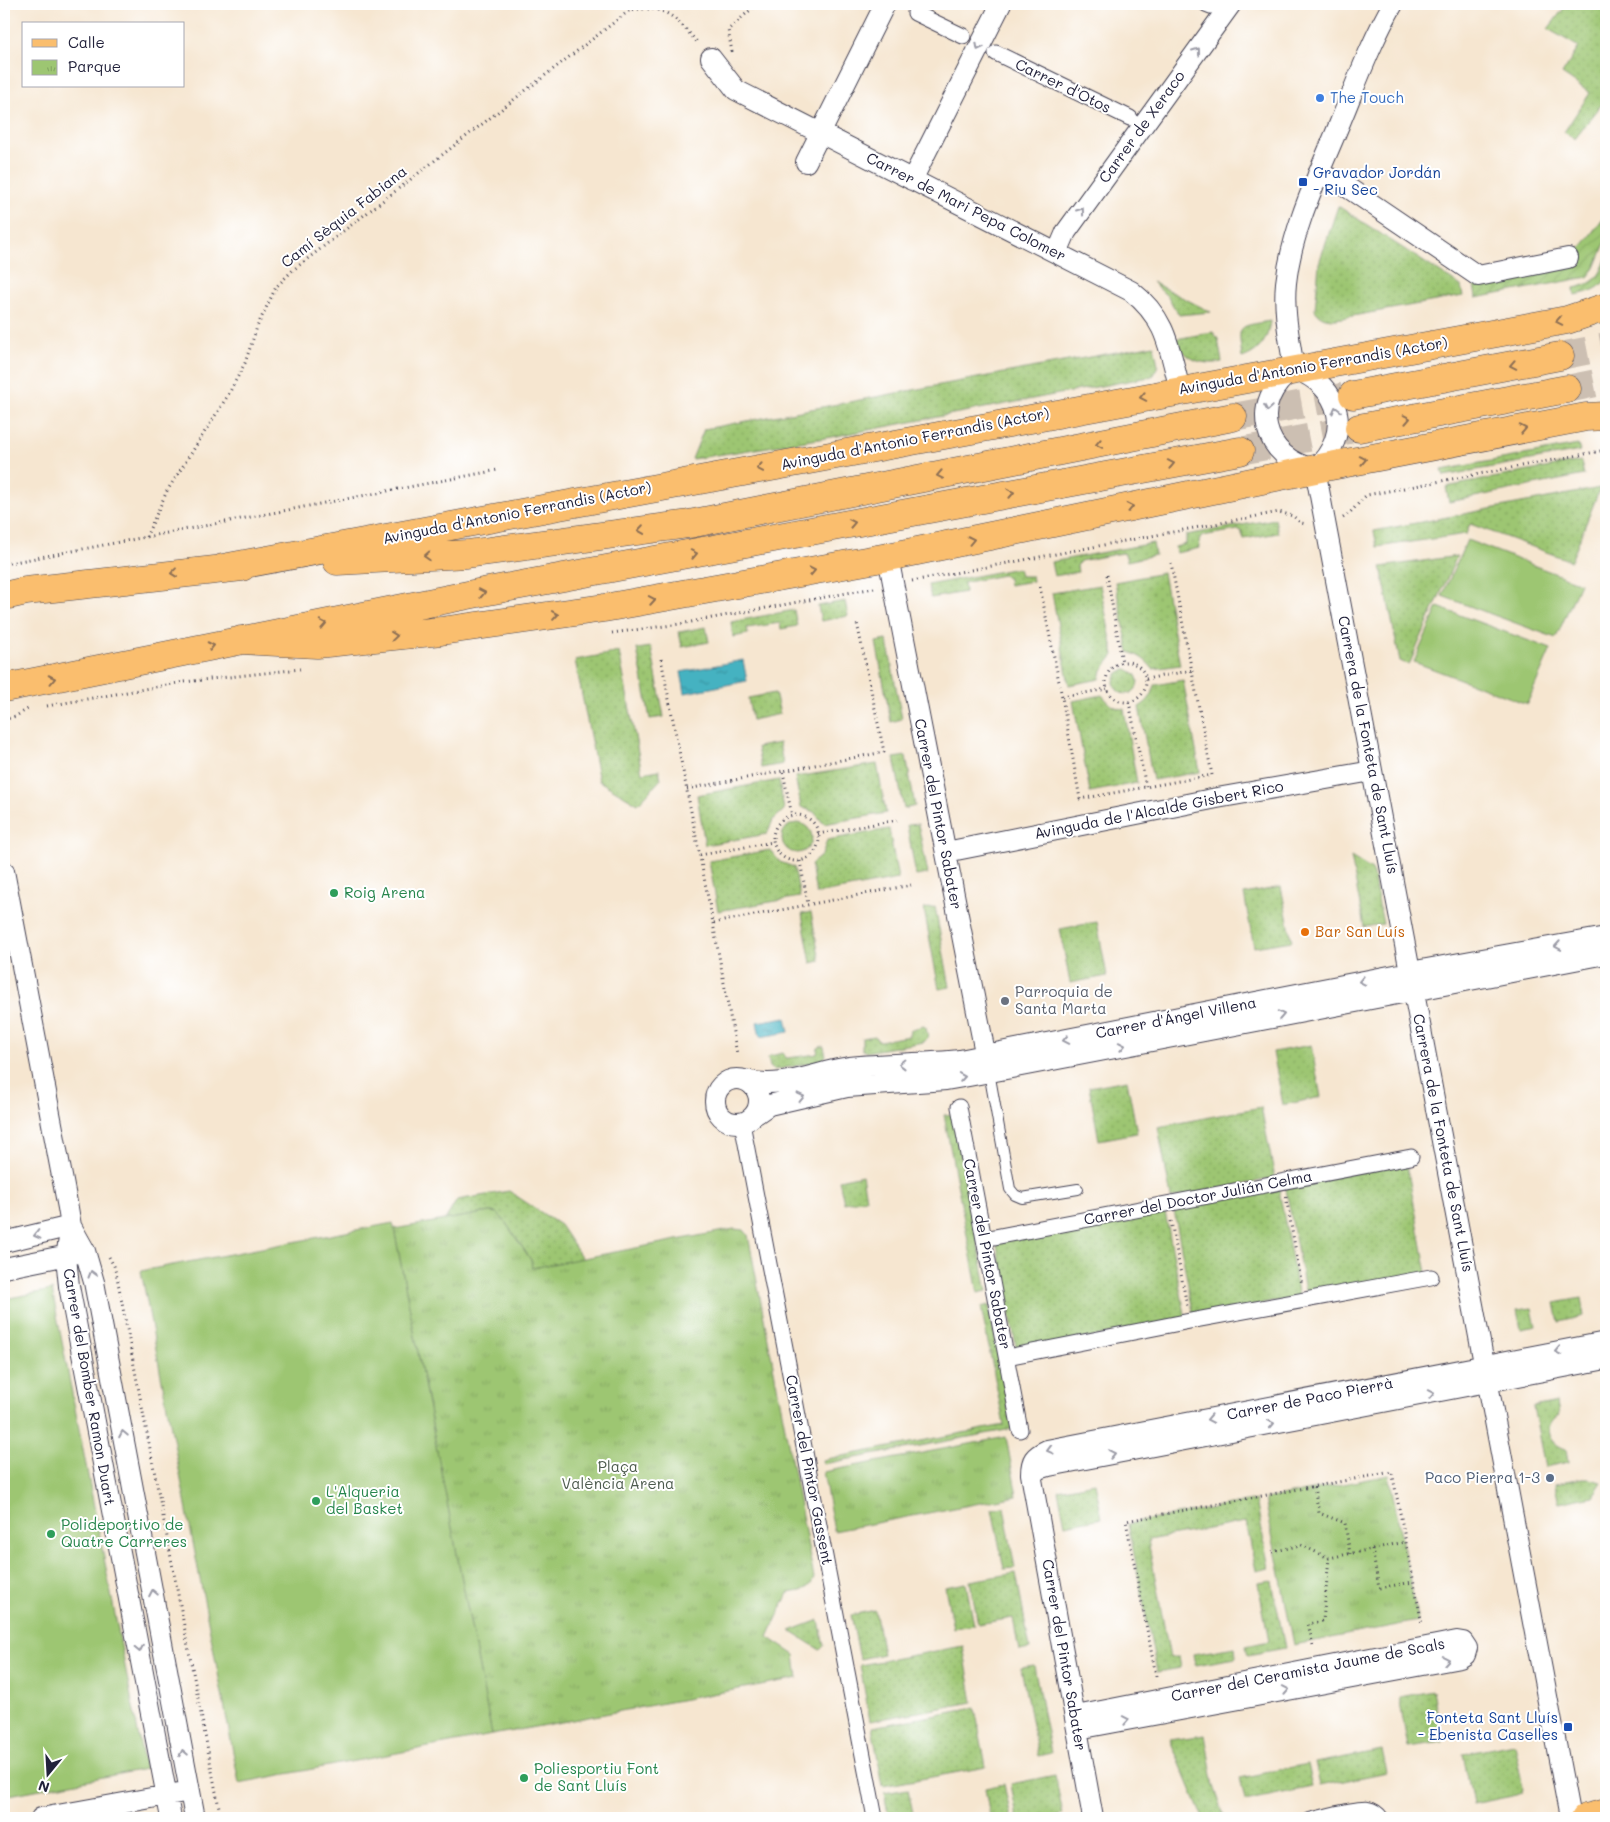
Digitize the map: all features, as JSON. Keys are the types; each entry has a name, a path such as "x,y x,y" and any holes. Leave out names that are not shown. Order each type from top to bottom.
{"main road":[{"name":"Avinguda d'Antonio Ferrandis (Actor)","path":"223,568 1567,320 1606,307"},
{"path":"1353,395 1560,356"},
{"path":"1359,428 1567,389"},
{"path":"241,640 317,644 441,631 604,608 888,557 1315,469 1586,417 1606,416"},
{"name":"Avinguda d'Antonio Ferrandis (Actor)","path":"4,596 26,591 223,568 467,554 689,524 1233,417"},
{"path":"5,690 241,640 484,592 1240,451"},
{"path":"1585,1818 1606,1813"}],"street":[{"path":"806,162 885,4"},
{"path":"912,180 1001,4"},
{"name":"Carrer de Xeraco","path":"1057,253 1066,232 1231,4"},
{"path":"1294,369 1285,311 1286,283 1290,256 1301,218 1318,174 1370,50 1393,4"},
{"path":"915,13 963,36"},
{"name":"Carrer d'Otos","path":"996,53 1130,118"},
{"name":"Carrer de Mari Pepa Colomer","path":"711,58 736,90 1131,291 1146,302 1166,333 1180,390"},
{"path":"1318,174 1338,181 1478,276 1568,258"},
{"path":"1294,369 1308,374 1320,382 1336,406 1338,434 1329,453 1315,469 1291,461 1278,449 1268,433 1266,408 1270,396 1284,376 1294,369"},
{"name":"Carrera de la Fonteta de Sant Lluís","path":"1315,469 1570,1818"},
{"name":"Carrer del Pintor Sabater","path":"888,557 987,1064"},
{"name":"Avinguda de l'Alcalde Gisbert Rico","path":"946,852 1207,799 1372,771"},
{"name":"Carrer del Bomber Ramon Duart","path":"4,871 75,1254 69,1286 171,1818"},
{"name":"Carrer d'Ángel Villena","path":"749,1118 769,1105 847,1087 946,1080 987,1064 1412,981 1606,937"},
{"name":"Carrer d'Ángel Villena","path":"1412,981 1606,954"},
{"name":"Carrer d'Ángel Villena","path":"745,1080 765,1084 780,1083 873,1064 942,1062 987,1064"},
{"path":"732,1079 745,1080 754,1085 759,1094 760,1104 749,1118 734,1124 722,1119 715,1108 715,1095 721,1084 732,1079"},
{"name":"Carrer del Pintor Sabater","path":"959,1107 1020,1430"},
{"name":"Carrer del Pintor Gassent","path":"749,1118 875,1818"},
{"name":"Carrer del Doctor Julián Celma","path":"984,1239 1411,1157"},
{"path":"4,1242 70,1226"},
{"path":"4,1268 75,1254"},
{"name":"Carrer del Bomber Ramon Duart","path":"75,1254 94,1282 195,1818"},
{"path":"1006,1357 1431,1277"},
{"name":"Carrer de Paco Pierrà","path":"1486,1374 1606,1342"},
{"name":"Carrer de Paco Pierrà","path":"1032,1483 1031,1464 1033,1459 1037,1454 1047,1450 1486,1374 1606,1360"},
{"name":"Carrer del Pintor Sabater","path":"1032,1483 1093,1818"},
{"name":"Carrer del Ceramista Jaume de Scals","path":"1457,1641 1463,1642 1467,1648 1465,1655 1460,1658 1077,1723 1457,1641"},
{"path":"41,1818 190,1791"}],"lane":[{"path":"987,1064 1010,1189 1015,1195 1022,1198 1078,1189"},
{"path":"1309,1818 1363,1807 1375,1809 1384,1818"}],"path":[{"path":"733,58 728,30 757,4"},
{"name":"Camí Sèquia Fabiana","path":"146,537 167,491 231,389 245,363 257,327 276,287 293,270 630,10 646,8 664,10 680,23 711,58"},
{"path":"1340,520 1350,514 1360,500 1367,496 1606,450"},
{"path":"4,564 498,470"},
{"path":"904,582 1271,513 1279,512 1293,516 1300,523 1311,525"},
{"path":"1040,587 1080,799 1212,775 1171,563"},
{"path":"1107,575 1122,662"},
{"path":"687,789 884,752 857,623"},
{"path":"661,659 713,923 736,1054"},
{"path":"1122,662 1129,662 1140,667 1146,678 1144,691 1140,696 1129,702 1116,700 1110,695 1105,682 1107,675 1116,664 1122,662"},
{"path":"1146,678 1193,670"},
{"path":"1062,697 1107,689"},
{"path":"1129,702 1146,787"},
{"path":"783,772 792,816"},
{"path":"792,816 808,818 818,834 818,846 814,853 800,861 786,859 780,855 773,842 773,835 779,822 792,816"},
{"path":"818,834 897,820"},
{"path":"700,855 773,842"},
{"path":"800,861 808,904"},
{"path":"713,923 910,885"},
{"path":"1283,1181 1305,1300"},
{"path":"1168,1203 1190,1321"},
{"path":"1156,1676 1126,1521 1392,1472 1422,1624"},
{"path":"1314,1486 1319,1513 1346,1523 1350,1554"},
{"path":"1272,1552 1301,1545 1329,1558 1405,1542"},
{"path":"1372,1549 1379,1588 1413,1582"},
{"path":"1313,1645 1308,1624 1323,1621 1329,1558"}],"green space":[{"path":"1567,4 1596,4 1602,8 1606,4 1606,99 1575,139 1564,132 1590,93 1562,74 1579,47 1548,29"},
{"path":"1338,206 1461,286 1463,296 1336,319 1319,315 1315,310 1319,263"},
{"path":"1606,214 1606,241 1595,268 1588,277 1476,298 1474,285 1581,265 1578,248 1582,246"},
{"path":"1606,259 1606,276 1602,284 1594,290 1575,295 1574,288 1595,279"},
{"path":"1152,282 1211,312 1179,315 1167,296"},
{"path":"1270,321 1262,344 1254,352 1242,358 1240,333 1242,329 1245,326"},
{"path":"1213,332 1218,339 1222,362 1207,363 1194,359 1184,352 1176,339"},
{"path":"1154,345 1158,365 1154,375 1149,377 831,437 692,459 704,429"},
{"path":"1578,445 1580,451 1444,476 1442,470"},
{"path":"1581,461 1584,475 1449,502 1446,487"},
{"path":"1600,488 1571,561 1470,524 1466,534 1377,547 1374,531"},
{"path":"1275,519 1278,533 1244,539 1241,531 1238,530 1202,536 1199,541 1200,548 1176,553 1175,547 1186,544 1186,535"},
{"path":"1467,540 1580,583 1556,638 1442,596"},
{"path":"1153,543 1155,555 1127,561 1125,554 1122,553 1080,561 1077,566 1078,572 1054,576 1051,562"},
{"path":"1457,556 1409,665 1400,661 1381,567"},
{"path":"1018,568 1020,576 1032,576 1033,581 1009,585 1008,579 1003,575 964,583 965,592 931,598 928,585"},
{"path":"1163,573 1180,665 1153,669 1148,663 1129,652 1115,582"},
{"path":"1100,585 1114,655 1102,670 1100,679 1069,685 1052,593"},
{"path":"845,601 848,616 821,621 818,606"},
{"path":"1438,607 1551,649 1527,704 1414,662"},
{"path":"794,610 797,626 781,629 780,623 747,628 748,634 733,637 731,622"},
{"path":"706,627 709,642 682,647 679,632"},
{"path":"887,640 902,719 891,722 876,642"},
{"path":"651,647 664,717 650,719 637,649"},
{"path":"619,652 642,773 659,770 661,779 638,804 599,781 575,660"},
{"path":"1126,670 1135,673 1138,682 1135,691 1126,694 1117,691 1114,682 1117,673"},
{"path":"1183,680 1200,772 1153,780 1139,707 1150,698 1155,685"},
{"path":"775,693 780,714 752,720 748,698"},
{"path":"1102,695 1112,705 1124,709 1137,783 1090,792 1073,701"},
{"path":"779,743 783,764 761,768 757,747"},
{"path":"906,756 915,806 904,809 894,758"},
{"path":"877,764 886,813 824,824 814,812 801,807 795,777"},
{"path":"779,780 784,810 773,820 767,834 705,845 697,795"},
{"path":"797,823 807,828 812,838 807,848 797,853 787,848 782,838 787,828"},
{"path":"918,824 928,874 916,876 907,825"},
{"path":"889,829 898,879 816,894 811,864 822,855 827,840"},
{"path":"770,850 780,862 794,867 800,897 718,911 709,861"},
{"path":"1351,857 1372,870 1383,924 1364,927"},
{"path":"1281,887 1292,941 1254,947 1244,894"},
{"path":"935,907 950,987 939,989 924,909"},
{"path":"811,912 820,961 811,963 802,914"},
{"path":"1097,922 1107,976 1070,983 1060,929"},
{"path":"924,1026 928,1037 924,1042 866,1052 862,1049 862,1038 875,1036 880,1041 909,1036 910,1030"},
{"path":"1311,1045 1321,1097 1283,1105 1273,1052"},
{"path":"822,1046 826,1056 822,1061 774,1070 770,1067 768,1058 770,1056 783,1053 785,1058 788,1058 817,1054 818,1048"},
{"path":"1127,1080 1137,1133 1099,1140 1089,1087"},
{"path":"1261,1107 1275,1178 1171,1198 1158,1127"},
{"path":"953,1114 987,1291 978,1293 944,1115"},
{"path":"1406,1161 1427,1273 1306,1296 1285,1184"},
{"path":"862,1175 866,1199 844,1203 839,1180"},
{"path":"1278,1185 1299,1297 1194,1317 1173,1205"},
{"path":"509,1191 560,1225 586,1264 531,1279 531,1260 497,1213 490,1212 445,1220 457,1200"},
{"path":"1164,1207 1186,1319 1017,1352 996,1240"},
{"name":"Plaça València Arena","path":"490,1212 497,1213 503,1219 531,1260 532,1268 734,1229 744,1230 748,1235 814,1578 807,1588 788,1593 768,1637 795,1655 798,1678 492,1735 394,1229"},
{"name":"L'Alqueria del Basket","path":"393,1223 492,1735 239,1783 141,1271"},
{"name":"Polideportivo de Quatre Carreres","path":"52,1290 145,1769 4,1796 4,1299"},
{"path":"1581,1298 1584,1316 1559,1322 1555,1303"},
{"path":"989,1305 1012,1429 823,1464 822,1460 1004,1425 981,1307"},
{"path":"1532,1308 1536,1326 1521,1329 1517,1310"},
{"path":"1557,1402 1559,1415 1554,1419 1549,1429 1555,1443 1566,1449 1568,1462 1545,1467 1533,1407"},
{"path":"1006,1437 1017,1496 834,1531 823,1472"},
{"path":"1389,1475 1418,1621 1294,1645 1265,1499"},
{"path":"1582,1479 1602,1482 1593,1496 1559,1503 1555,1484"},
{"path":"1095,1483 1102,1518 1065,1525 1058,1490"},
{"path":"1256,1500 1269,1568 1256,1571 1246,1522 1148,1540 1170,1658 1179,1657 1181,1668 1157,1672 1128,1524"},
{"path":"1004,1507 1015,1568 1004,1569 992,1509"},
{"path":"1016,1573 1030,1649 1019,1651 1013,1618 978,1624 970,1581"},
{"path":"1272,1581 1285,1648 1248,1655 1246,1646 1269,1641 1258,1583"},
{"path":"966,1583 974,1625 953,1628 945,1587"},
{"path":"875,1610 883,1654 860,1659 851,1615"},
{"path":"819,1620 824,1646 820,1650 790,1631"},
{"path":"963,1646 973,1702 870,1721 860,1665"},
{"path":"1235,1647 1236,1658 1195,1665 1193,1654"},
{"path":"1034,1666 1051,1753 1038,1756 1021,1668"},
{"path":"1433,1691 1443,1742 1408,1747 1399,1697"},
{"path":"975,1708 986,1767 883,1786 872,1727"},
{"path":"1205,1735 1214,1786 1225,1818 1203,1818 1170,1740"},
{"path":"1514,1744 1523,1788 1522,1793 1473,1804 1463,1754"},
{"path":"1382,1750 1387,1772 1320,1786 1315,1763"},
{"path":"1307,1764 1312,1787 1245,1801 1240,1778"},
{"path":"1055,1775 1063,1815 1048,1818 1017,1818 1011,1784"},
{"path":"1004,1784 1011,1818 990,1818 985,1788"},
{"path":"908,1789 914,1818 889,1818 884,1793"}],"water":[{"path":"743,660 747,681 685,693 681,672"},
{"path":"786,1017 789,1032 760,1037 757,1022"}],"tunnel":[{"path":"1560,356 1606,347"},
{"path":"1567,389 1606,381"},
{"path":"1233,417 1353,395"},
{"path":"1240,451 1359,428"}],"place":[{"name":"The Touch","path":"1320,98"},
{"name":"Gravador Jordán - Riu Sec","path":"1303,182"},
{"name":"Roig Arena","path":"334,893"},
{"name":"Bar San Luís","path":"1305,932"},
{"name":"Parroquia de Santa Marta","path":"1005,1001"},
{"name":"Paco Pierra 1-3","path":"1550,1478"},
{"name":"L'Alqueria del Basket","path":"316,1501"},
{"name":"Polideportivo de Quatre Carreres","path":"51,1534"},
{"name":"Fonteta Sant Lluís - Ebenista Caselles","path":"1568,1727"},
{"name":"Poliesportiu Font de Sant Lluís","path":"524,1778"}]}
